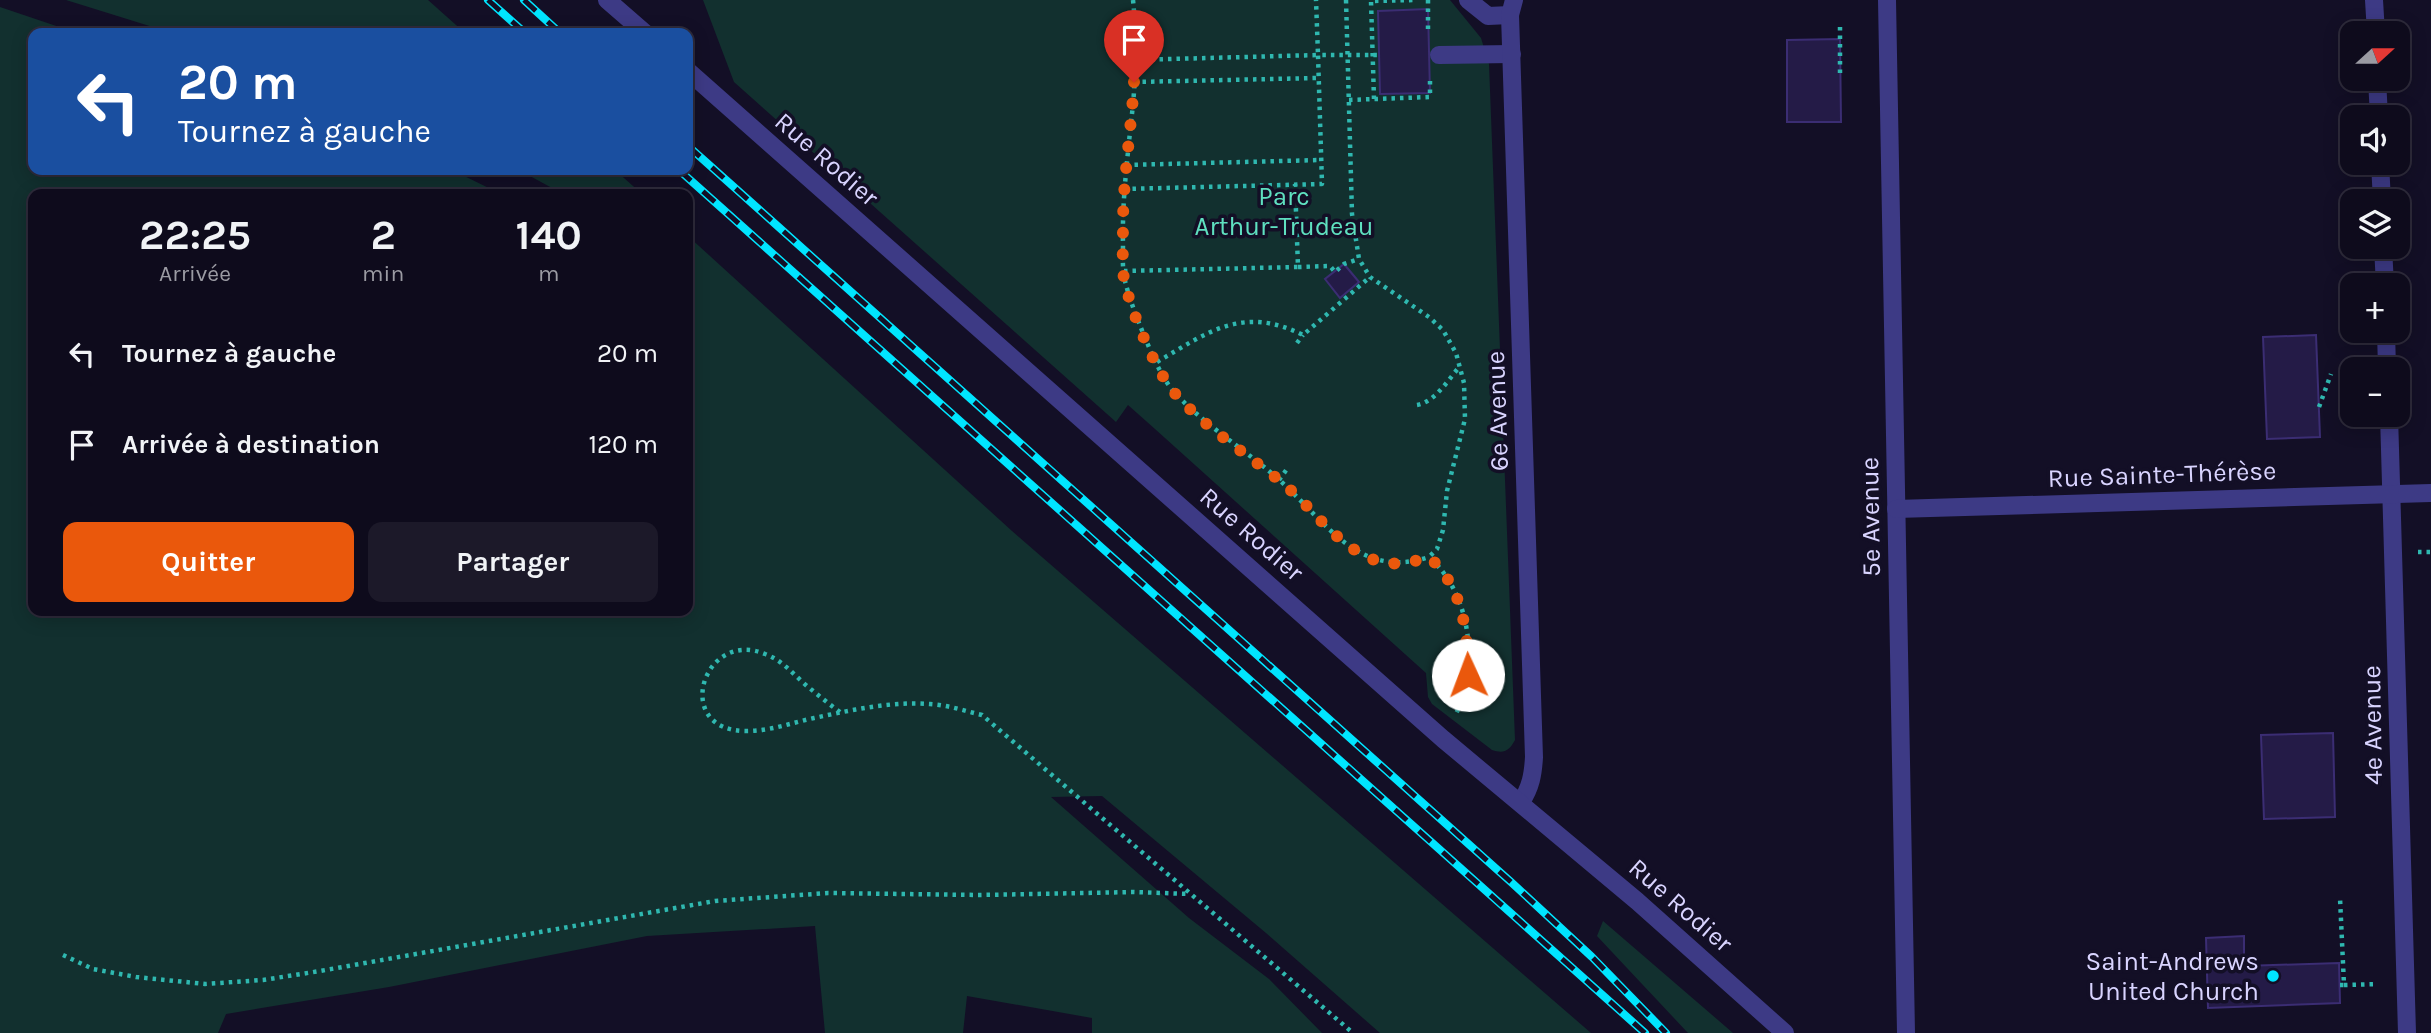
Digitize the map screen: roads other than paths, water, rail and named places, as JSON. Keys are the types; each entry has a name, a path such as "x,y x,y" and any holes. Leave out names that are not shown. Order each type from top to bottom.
{"street":[{"path":"607,0 639,28"},
{"name":"6e Avenue","path":"1468,0 1488,16 1512,8 1534,757 1529,790 1521,802"},
{"name":"5e Avenue","path":"1887,0 1906,1033"},
{"path":"2375,0 2376,21"},
{"path":"1434,62 1512,54"},
{"name":"Rue Rodier","path":"693,75 1443,739 1637,901 1785,1033"},
{"name":"4e Avenue","path":"2389,427 2407,1033"},
{"name":"Rue Sainte-Thérèse","path":"1896,509 2431,493"}],"railway":[{"path":"488,0 519,28"},
{"path":"524,0 555,28"},
{"path":"693,150 1511,882 1592,957 1666,1033"},
{"path":"685,175 1645,1033"}],"place":[{"name":"Saint-Andrews United Church","path":"2273,976"}],"park label":[{"name":"Parc Arthur-Trudeau","path":"1284,211"}]}
